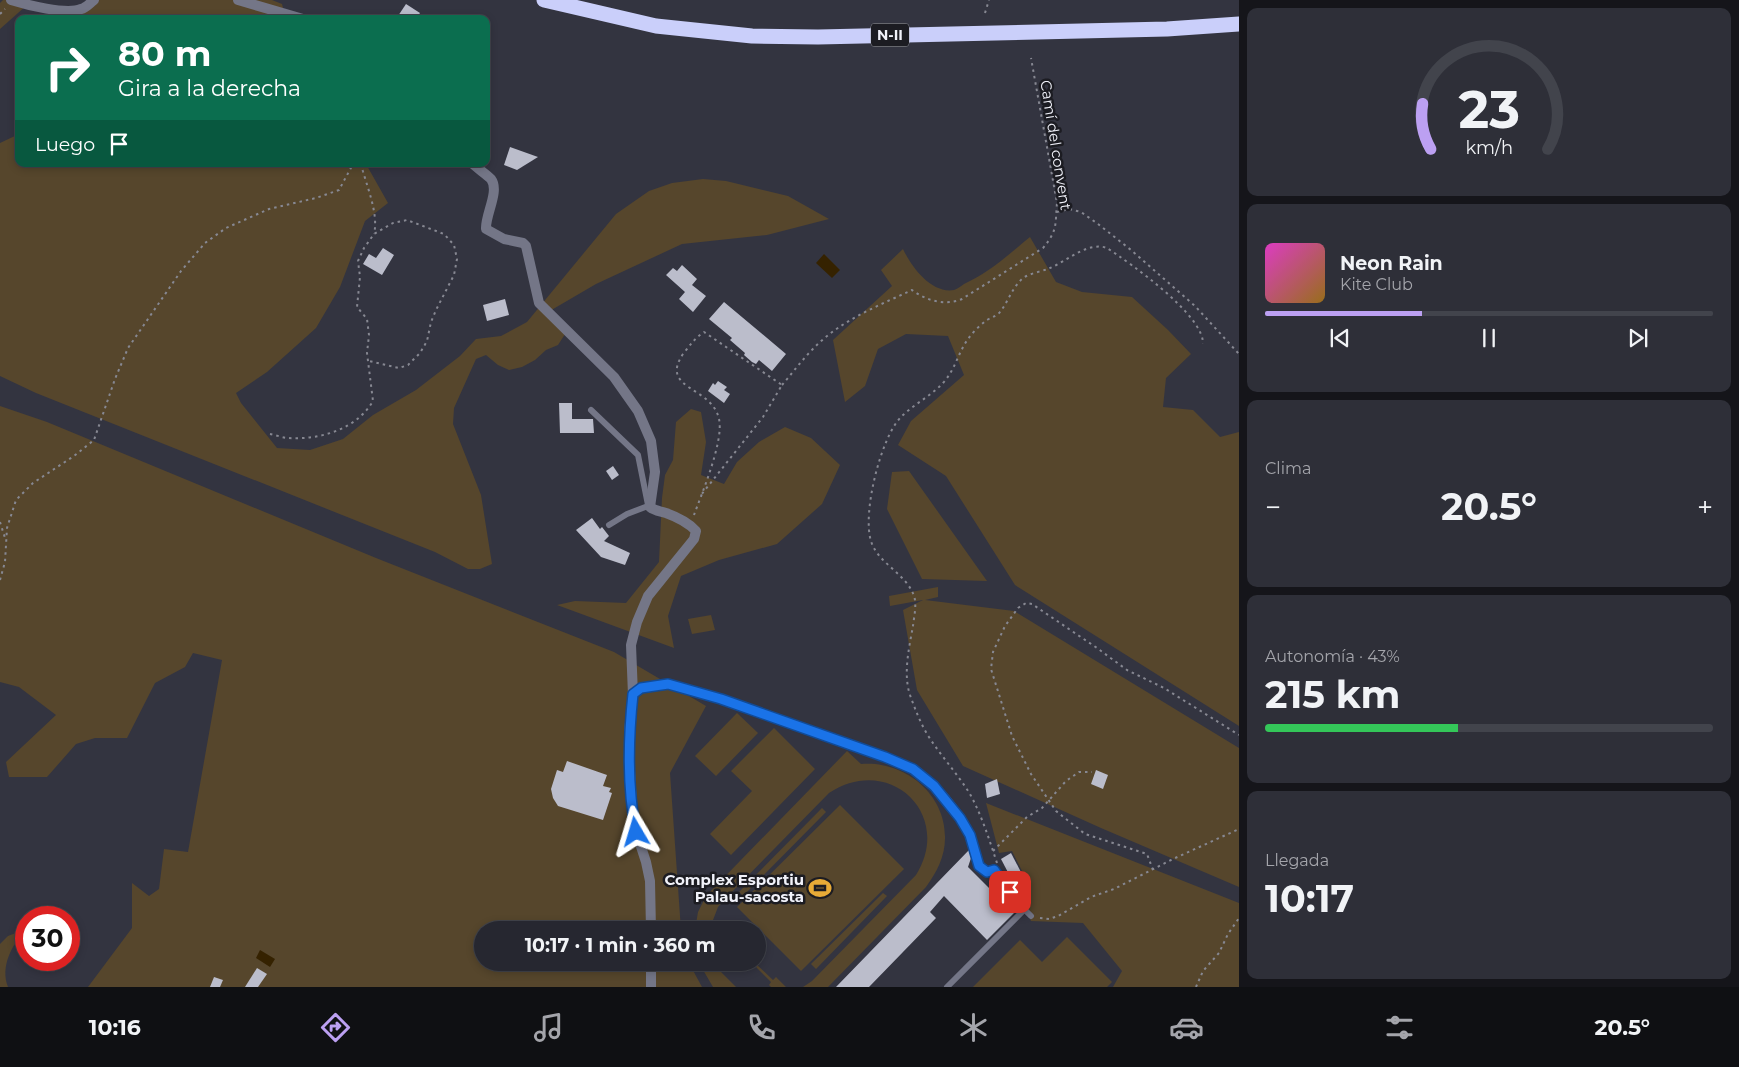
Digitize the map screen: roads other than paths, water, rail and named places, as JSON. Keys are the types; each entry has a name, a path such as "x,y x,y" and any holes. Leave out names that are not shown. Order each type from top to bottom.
{"highway":[{"name":"N-II","path":"544,0 656,26 752,36 818,37 1157,29 1239,24"}],"street":[{"path":"12,0 39,7 65,10 81,10 94,0"},
{"path":"238,0 289,15"},
{"path":"477,167 492,180 494,188 486,229 504,239 522,243 526,246 538,302 614,377 638,411 651,441 655,472 649,507 654,511 667,514 691,525 696,531 694,539 648,596 636,622 631,645 633,694 629,740 632,803 636,832 650,881 651,921"},
{"path":"651,971 651,987"}],"lane":[{"path":"591,410 638,455 649,507 627,514 609,525"},
{"path":"633,694 641,688 668,684 704,694 902,763 922,774 947,800 960,818 970,835 979,866 987,872 994,870 1018,903 1031,916"},
{"path":"947,987 1025,910"}],"place":[{"name":"Complex Esportiu Palau-sacosta","path":"820,888"}]}
